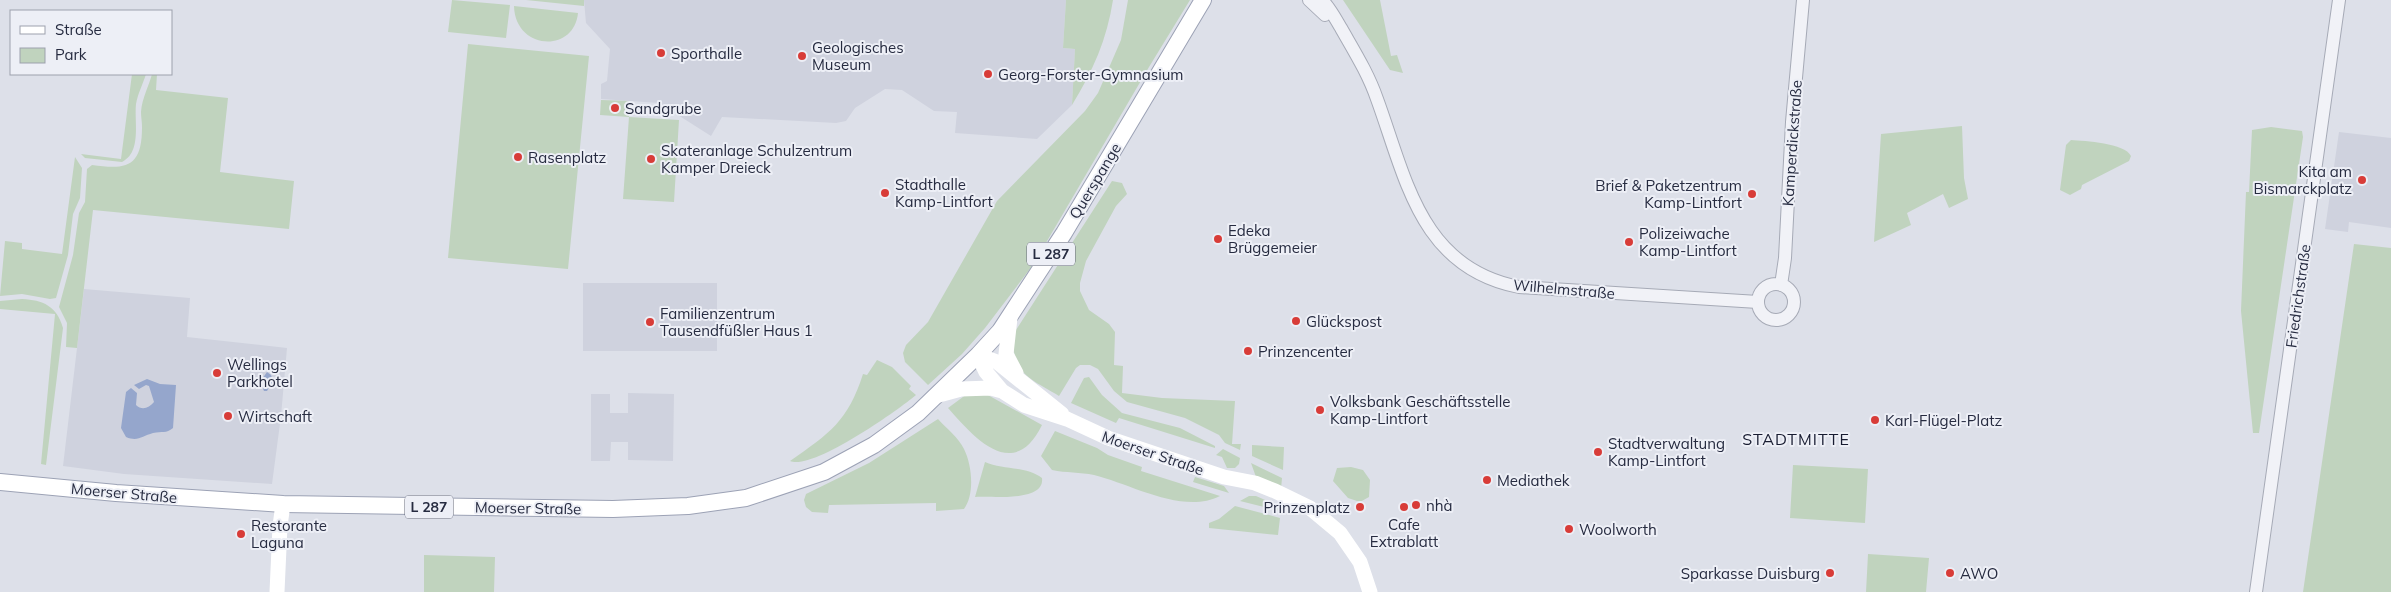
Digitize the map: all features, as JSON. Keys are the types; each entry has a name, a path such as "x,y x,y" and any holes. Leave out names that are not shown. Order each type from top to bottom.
{"main road":[{"name":"Querspange","path":"978,355 1010,318 1064,233 1203,0"},
{"name":"Moerser Straße","path":"1010,318 1006,354 1008,363 1019,379"},
{"name":"Moerser Straße","path":"978,355 998,362 1067,419"},
{"name":"Moerser Straße","path":"978,355 986,372 1002,391 1024,405 1067,419 1108,438 1151,454 1274,490 1319,515 1340,533 1352,547 1361,572"},
{"name":"Moerser Straße","path":"0,482 116,493 283,504 613,509 688,506 746,498 824,472 855,456 892,433 939,394 978,355"},
{"name":"Moerser Straße","path":"939,394 978,386 1002,391"},
{"path":"277,592 283,504"},
{"path":"1361,572 1363,592"},
{"path":"1361,572 1370,592"}],"street":[{"name":"Wilhelmstraße","path":"1309,0 1341,28"},
{"name":"Wilhelmstraße","path":"1322,0 1354,49 1377,98 1394,152 1418,211 1436,238 1448,250 1474,269 1500,282 1536,289 1758,302"},
{"name":"Kamperdickstraße","path":"1781,285 1786,258 1792,122 1803,0"},
{"name":"Friedrichstraße","path":"2256,592 2339,0"},
{"path":"1772,285 1781,285 1787,289 1792,297 1793,306 1788,316 1778,320 1767,318 1759,309 1760,293 1772,285"}],"shaded area":[{"path":"584,0 1066,0 1063,48 1075,49 1072,105 1037,139 955,133 957,112 934,111 902,90 885,89 855,108 846,121 836,123 722,117 711,136 659,103 601,99 601,84 607,81 610,49 586,23"},
{"name":"Kita am Bismarckplatz","path":"2339,132 2391,138 2391,228 2349,222 2348,232 2325,229"},
{"path":"583,283 717,283 717,351 583,351"},
{"path":"84,289 190,298 187,337 287,348 272,484 124,474 63,466"},
{"path":"628,393 674,394 673,461 628,460 628,442 611,442 610,461 591,461 591,394 610,394 610,413 628,413"}],"green space":[{"path":"452,0 510,5 506,38 448,32"},
{"path":"526,0 584,0 584,6"},
{"path":"1066,0 1113,0 1107,28 1098,54 1072,105 1075,49 1063,48"},
{"path":"1128,0 1190,0 1033,265 985,328 962,354 928,385 905,362 903,353 906,345 928,322 997,201 1085,111 1098,93 1121,40"},
{"path":"1343,0 1380,0 1391,56 1397,55 1403,73 1390,70"},
{"path":"514,6 578,13 574,26 566,35 556,40 545,41 534,38 524,31 517,21"},
{"name":"Rasenplatz","path":"468,44 589,56 568,269 448,258"},
{"path":"132,75 146,75 136,104 135,144 128,157 122,162 85,158 81,154 121,159"},
{"path":"152,75 157,75 156,90 228,98 220,172 294,181 289,229 93,210 77,348 66,347 67,323 59,307 73,255 79,213 85,202 87,169 92,165 123,166 135,158 139,151 141,140 141,112"},
{"name":"Sandgrube","path":"601,100 630,101 629,117 600,115"},
{"name":"Skateranlage Schulzentrum Kamper Dreieck","path":"629,117 679,120 674,202 623,199"},
{"path":"1962,126 1964,178 1968,199 1949,208 1943,194 1907,213 1911,225 1874,242 1881,134"},
{"path":"2271,127 2302,131 2303,137 2259,433 2253,433 2241,311 2246,192 2249,192 2252,130"},
{"path":"2071,140 2113,145 2121,148 2131,156 2129,161 2082,185 2081,189 2070,195 2060,190 2066,145"},
{"path":"75,157 82,168 80,198 73,214 68,255 56,298 50,299 22,294 0,296 5,241 22,243 22,249 62,254"},
{"path":"1112,181 1122,183 1127,194 1116,206 1086,261 1080,283 1080,291 1089,310 1109,324 1115,332 1114,365 1123,366 1122,393 1162,398 1235,401 1232,444 1241,444 1240,450 1225,443 1219,435 1185,418 1127,402 1114,391 1098,369 1090,365 1080,365 1076,368 1059,396 1031,379 1019,366 1015,357 1014,333"},
{"path":"2354,244 2391,248 2391,592 2303,592"},
{"path":"22,299 43,303 53,309 63,328 46,465 41,464 55,314 0,309 0,301"},
{"path":"877,360 892,367 911,386 909,389 916,395 874,426 835,449 801,462 790,461 827,434 836,425 851,403 863,374 867,375"},
{"path":"1089,377 1102,395 1122,413 1180,428 1215,446 1215,448 1119,418 1116,423 1071,403 1084,378"},
{"path":"967,394 986,394 1042,425 1031,442 1019,451 1006,453 994,449 969,431 948,408"},
{"path":"938,419 956,437 967,456 971,488 970,496 964,509 936,511 936,503 829,505 828,513 812,512 806,507 804,500 806,494 869,463"},
{"path":"1055,431 1097,448 1108,455 1142,467 1141,471 1220,496 1205,501 1174,500 1094,475 1052,470 1041,456"},
{"path":"1252,445 1284,447 1283,470 1252,456"},
{"path":"1223,449 1240,458 1239,464 1235,468 1227,468 1222,457 1216,455"},
{"path":"985,462 1036,474 1042,478 1041,486 1035,491 1016,496 975,497"},
{"path":"1251,463 1282,478 1281,489 1256,477"},
{"path":"1793,465 1868,469 1865,523 1790,518"},
{"path":"1351,467 1363,470 1370,480 1369,497 1360,502 1348,498 1333,481 1337,468"},
{"path":"1195,477 1224,486 1229,493 1193,482"},
{"path":"1249,496 1256,496 1281,507 1280,511 1240,501"},
{"path":"1235,506 1280,518 1278,535 1209,528 1209,523 1219,519"},
{"path":"1868,554 1929,558 1926,592 1866,592"},
{"path":"424,555 495,557 494,592 424,592"}],"water":[{"path":"267,372 271,375 273,381 267,391 264,391 260,382"},
{"path":"147,379 160,384 176,385 173,428 166,432 153,433 137,439 126,437 121,428 126,392 131,388 137,393 136,405 138,407 145,408 150,406 154,402 149,386 146,385 139,389 134,385"}],"place":[{"name":"Sporthalle","path":"661,53"},
{"name":"Geologisches Museum","path":"802,56"},
{"name":"Georg-Forster-Gymnasium","path":"988,74"},
{"name":"Sandgrube","path":"615,108"},
{"name":"Rasenplatz","path":"518,157"},
{"name":"Skateranlage Schulzentrum Kamper Dreieck","path":"651,159"},
{"name":"Kita am Bismarckplatz","path":"2362,180"},
{"name":"Stadthalle Kamp-Lintfort","path":"885,193"},
{"name":"Brief & Paketzentrum Kamp-Lintfort","path":"1752,194"},
{"name":"Edeka Brüggemeier","path":"1218,239"},
{"name":"Polizeiwache Kamp-Lintfort","path":"1629,242"},
{"name":"Glückspost","path":"1296,321"},
{"name":"Familienzentrum Tausendfüßler Haus 1","path":"650,322"},
{"name":"Prinzencenter","path":"1248,351"},
{"name":"Wellings Parkhotel","path":"217,373"},
{"name":"Volksbank Geschäftsstelle Kamp-Lintfort","path":"1320,410"},
{"name":"Wirtschaft","path":"228,416"},
{"name":"Karl-Flügel-Platz","path":"1875,420"},
{"name":"Stadtverwaltung Kamp-Lintfort","path":"1598,452"},
{"name":"Mediathek","path":"1487,480"},
{"name":"nhà","path":"1416,505"},
{"name":"Prinzenplatz","path":"1360,507"},
{"name":"Cafe Extrablatt","path":"1404,507"},
{"name":"Woolworth","path":"1569,529"},
{"name":"Restorante Laguna","path":"241,534"},
{"name":"Sparkasse Duisburg","path":"1830,573"},
{"name":"AWO","path":"1950,573"}],"district":[{"name":"STADTMITTE","path":"1796,439"}]}
